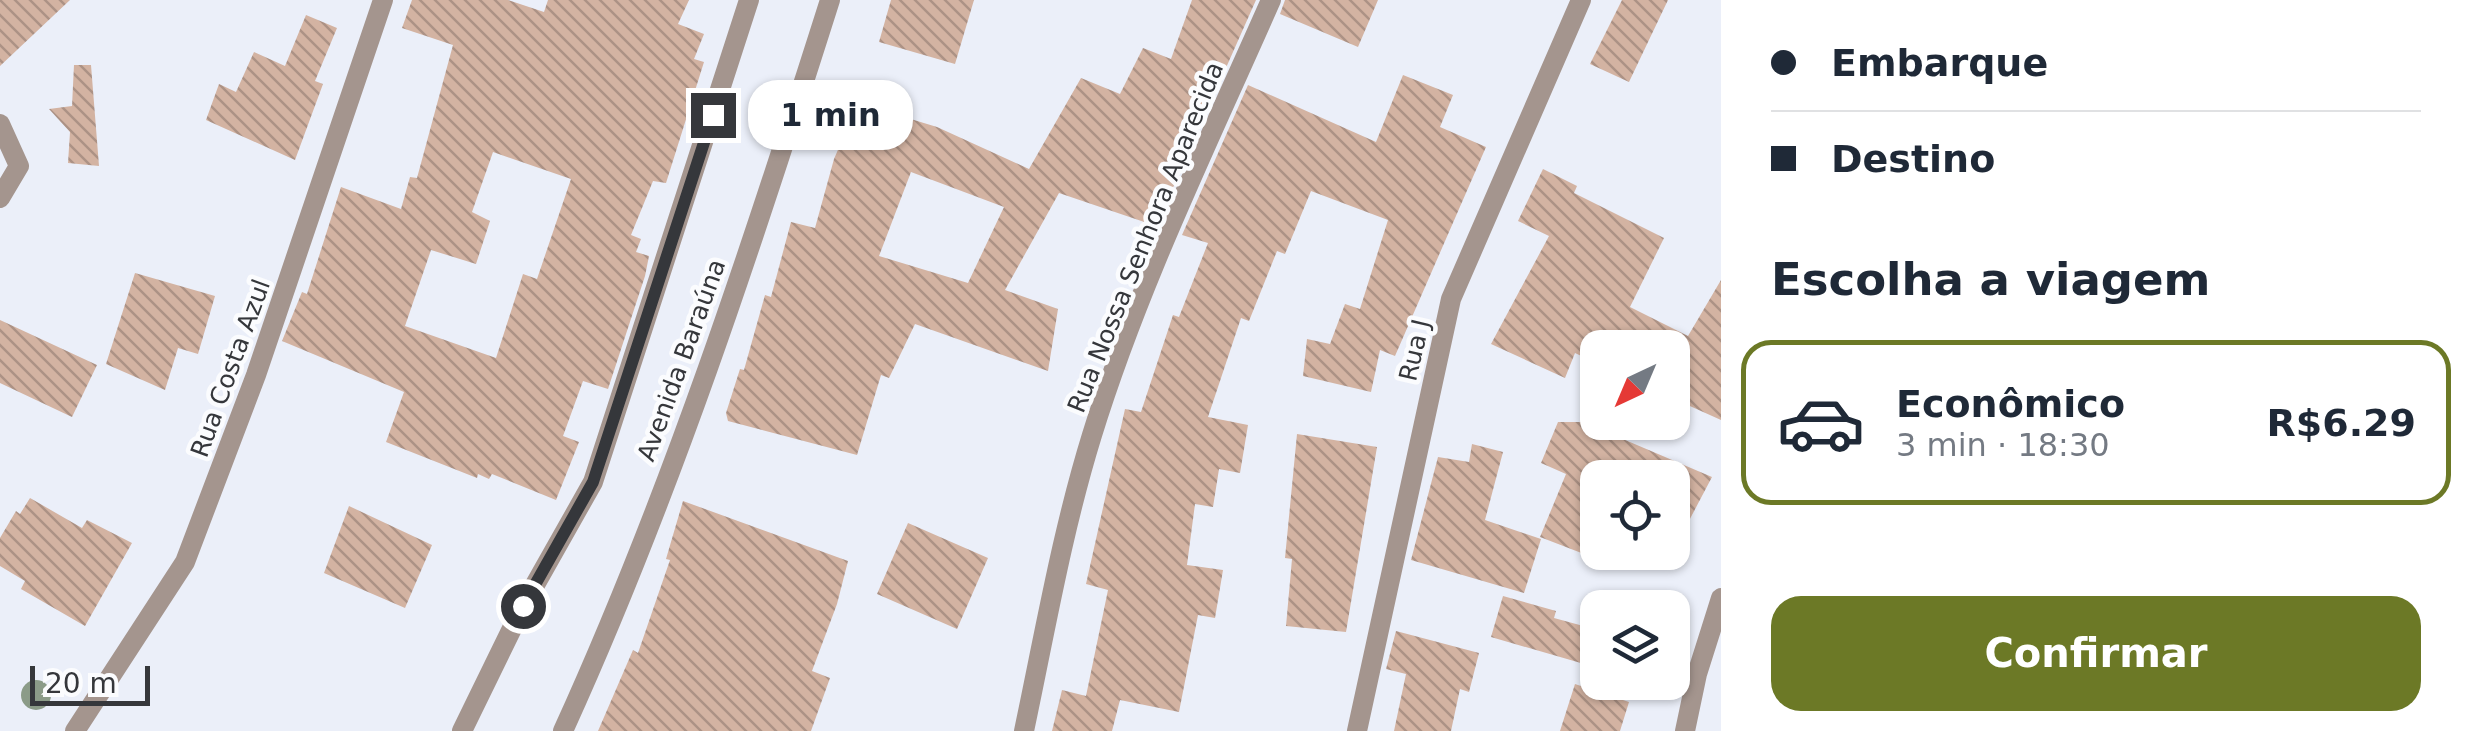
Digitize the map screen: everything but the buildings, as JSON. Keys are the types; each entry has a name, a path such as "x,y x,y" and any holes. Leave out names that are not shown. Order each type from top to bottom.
{"street":[{"name":"Rua Costa Azul","path":"76,731 184,562 256,375 383,0"},
{"path":"462,731 523,606 593,482 750,0"},
{"name":"Avenida Baraúna","path":"563,731 644,537 762,208 830,0"},
{"name":"Rua Nossa Senhora Aparecida","path":"1024,731 1068,523 1092,433 1172,224 1271,0"},
{"name":"Rua J","path":"1357,731 1452,300 1581,0"},
{"path":"0,124 19,166 0,198"},
{"path":"1685,731 1697,674 1721,598"}],"route":[{"path":"523,606 593,482 713,115"}]}
